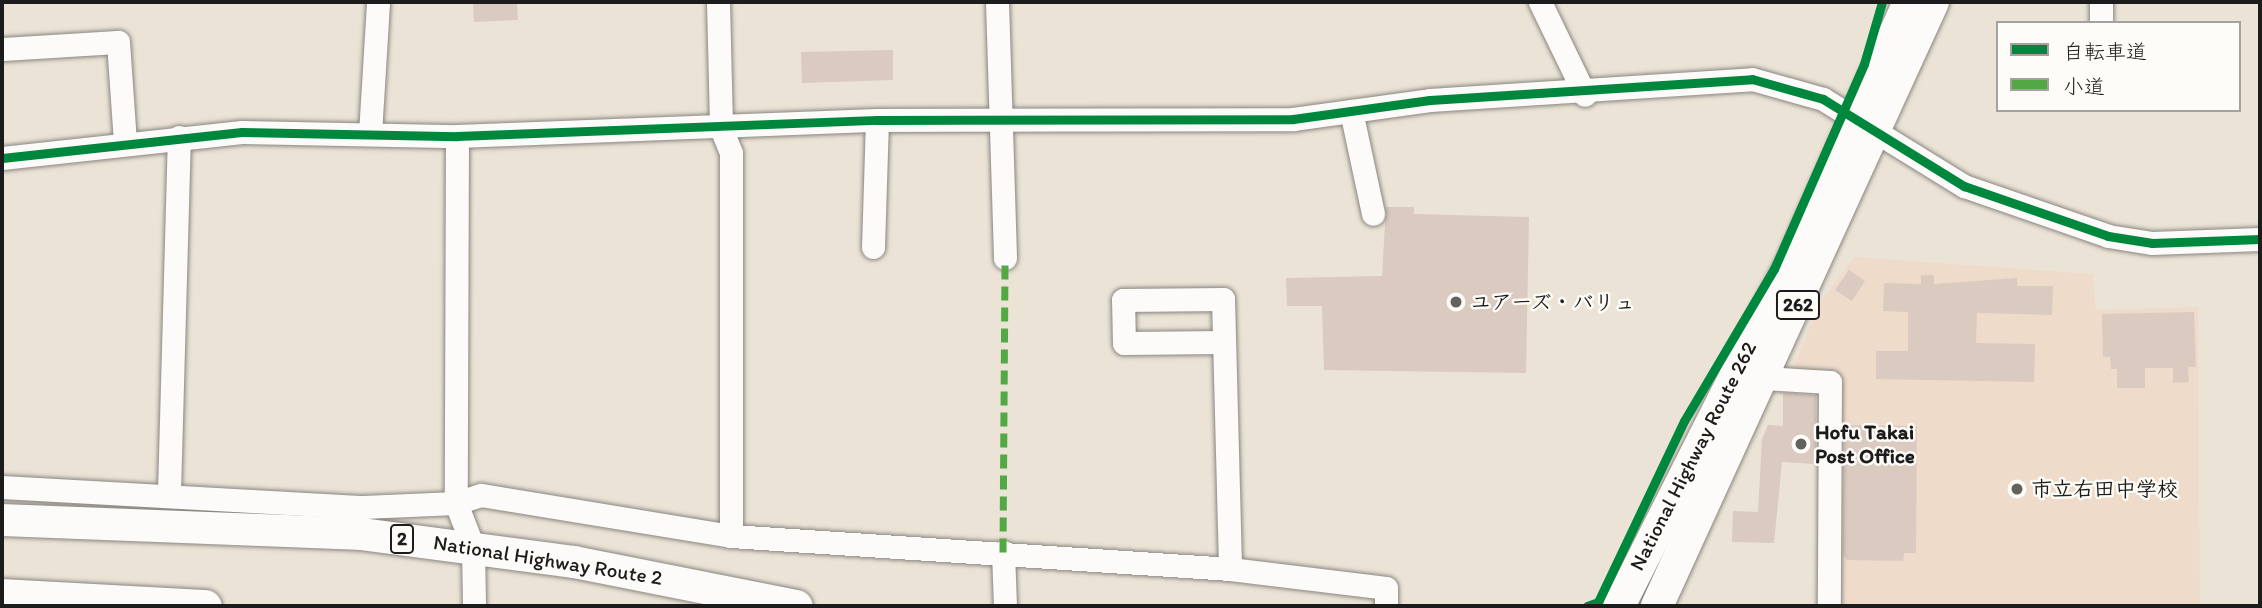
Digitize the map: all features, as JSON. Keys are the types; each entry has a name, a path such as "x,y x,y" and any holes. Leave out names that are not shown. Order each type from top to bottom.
{"highway":[{"name":"National Highway Route 262","path":"1657,606 1763,378 1866,125 1909,2"},
{"name":"National Highway Route 262","path":"1619,606 1790,268 1933,2"},
{"name":"National Highway Route 2","path":"2,520 361,534 473,547 797,606"},
{"path":"1669,606 1675,565"},
{"path":"2,595 206,606"}],"street":[{"path":"370,134 378,2"},
{"path":"718,2 721,128 731,153 731,536"},
{"path":"997,2 1005,258"},
{"path":"1540,2 1585,95"},
{"path":"2101,2 2101,21"},
{"path":"2,49 118,42 125,142"},
{"path":"2,147 2,158 179,137 370,134 457,136 877,120 1002,118 1238,121 1351,111 1430,100 1585,95 1752,79 1802,89 1964,186 2108,236 2152,243 2260,239"},
{"path":"1351,111 1373,214"},
{"path":"873,247 877,120"},
{"path":"457,136 456,503 473,547 474,606"},
{"path":"169,492 179,137"},
{"path":"1224,342 1124,343 1123,300 1223,299 1230,569"},
{"path":"1763,378 1830,382 1829,606"},
{"path":"2,486 169,492 363,508 456,503 481,495 731,536 1230,569 1386,589 1386,606"},
{"path":"1003,552 1005,606"}],"shaded area":[{"name":"市立右田中学校","path":"1854,257 2093,274 2096,310 2198,307 2200,606 1833,606 1837,372 1798,371 1795,364 1821,301"}],"building":[{"path":"473,2 517,2 518,20 474,22"},
{"path":"893,50 893,80 802,83 801,52"},
{"path":"1386,207 1414,207 1414,214 1529,217 1526,373 1324,370 1322,306 1287,306 1286,278 1382,276"},
{"path":"1849,270 1865,281 1852,301 1835,290"},
{"path":"1921,275 1934,275 1934,284 2017,278 2017,286 2053,286 2052,315 1977,313 1976,343 2035,344 2034,382 1876,379 1876,351 1908,351 1908,312 1883,311 1884,283 1921,284"},
{"path":"2194,312 2196,367 2188,367 2189,382 2173,383 2173,368 2145,368 2145,388 2117,388 2117,369 2111,369 2110,357 2103,357 2102,314"},
{"path":"1783,393 1816,395 1816,464 1782,462 1774,543 1732,542 1733,511 1758,512 1762,439 1768,425 1783,426"},
{"path":"1844,425 1917,426 1916,553 1904,553 1903,561 1847,560 1843,554"}],"marked path":[{"path":"1003,552 1005,258"}],"cycle path":[{"path":"1587,606 1598,602 1684,421 1774,269 1864,64 1882,2"},
{"path":"2,158 242,132 457,136 877,120 1293,119 1430,100 1752,79 1823,99 1964,186 2108,236 2152,243 2260,239"}],"place":[{"name":"ユアーズ・バリュ","path":"1456,302"},
{"name":"Hofu Takai Post Office","path":"1801,444"},
{"name":"市立右田中学校","path":"2017,489"}]}
